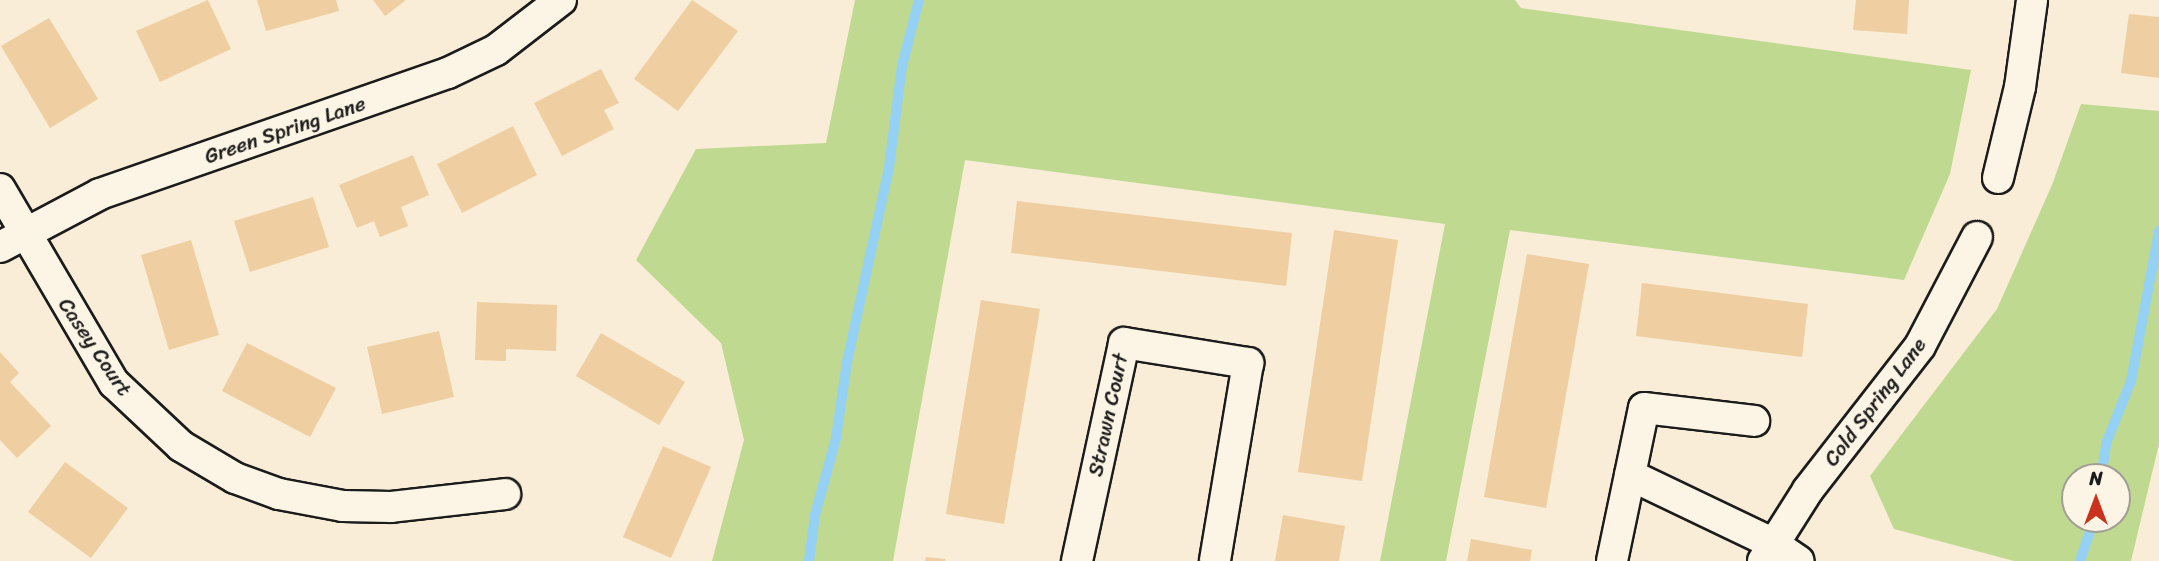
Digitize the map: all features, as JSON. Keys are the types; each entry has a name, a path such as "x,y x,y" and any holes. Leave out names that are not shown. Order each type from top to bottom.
{"street":[{"name":"Green Spring Lane","path":"13,240 100,194 448,73 496,50 561,0"},
{"path":"1998,178 2020,87 2032,0"},
{"name":"Casey Court","path":"0,189 13,240 114,383 181,446 235,478 279,494 343,506 391,507 505,494"},
{"name":"Cold Spring Lane","path":"1768,552 1808,489 1920,346 1977,237"},
{"name":"Strawn Court","path":"1077,561 1124,343 1248,363 1215,561"},
{"path":"1612,561 1644,408 1754,421"},
{"path":"1630,475 1768,552 1799,561"}],"green space":[{"path":"855,0 1515,0 1521,8 1971,70 1950,174 1904,280 1510,230 1446,561 1380,561 1445,224 965,160 893,561 712,561 744,440 721,343 636,260 696,149 826,143"},
{"path":"2081,104 2159,111 2159,444 2131,561 2014,561 1894,529 1870,476 1997,309 2052,185"}],"building":[{"path":"208,0 231,49 160,82 136,31"},
{"path":"257,0 336,0 339,11 266,31"},
{"path":"373,0 406,0 385,16"},
{"path":"692,0 738,31 678,111 634,79"},
{"path":"1856,0 1909,0 1907,34 1853,30"},
{"path":"2129,14 2159,17 2159,78 2121,73"},
{"path":"49,18 98,99 50,128 1,46"},
{"path":"601,69 619,103 604,110 614,129 562,156 534,103"},
{"path":"513,126 537,175 462,213 437,164"},
{"path":"413,155 429,195 401,207 408,226 380,237 374,221 357,228 339,185"},
{"path":"313,197 329,247 250,272 234,221"},
{"path":"1017,201 1292,233 1286,286 1011,253"},
{"path":"1334,230 1398,240 1362,481 1298,472"},
{"path":"191,240 219,335 169,350 141,255"},
{"path":"1527,254 1589,264 1546,508 1484,497"},
{"path":"1642,283 1808,304 1802,357 1636,336"},
{"path":"981,300 1040,309 1004,524 946,514"},
{"path":"477,302 557,305 556,351 506,349 506,361 475,360"},
{"path":"439,331 454,397 382,414 367,347"},
{"path":"601,333 685,382 659,425 576,376"},
{"path":"247,343 336,388 310,437 222,391"},
{"path":"0,352 19,373 10,382 51,426 17,458 0,440"},
{"path":"663,446 711,467 671,558 623,537"},
{"path":"65,462 128,508 91,558 28,512"},
{"path":"1283,515 1345,526 1339,561 1275,561"},
{"path":"1471,539 1532,550 1530,561 1467,561"},
{"path":"926,557 945,559 945,561 925,561"}],"waterway":[{"path":"809,561 815,515 836,438 847,362 889,167 902,66 919,0"},
{"path":"2103,463 2107,441 2131,381 2159,231"},
{"path":"2080,561 2089,533"}]}
